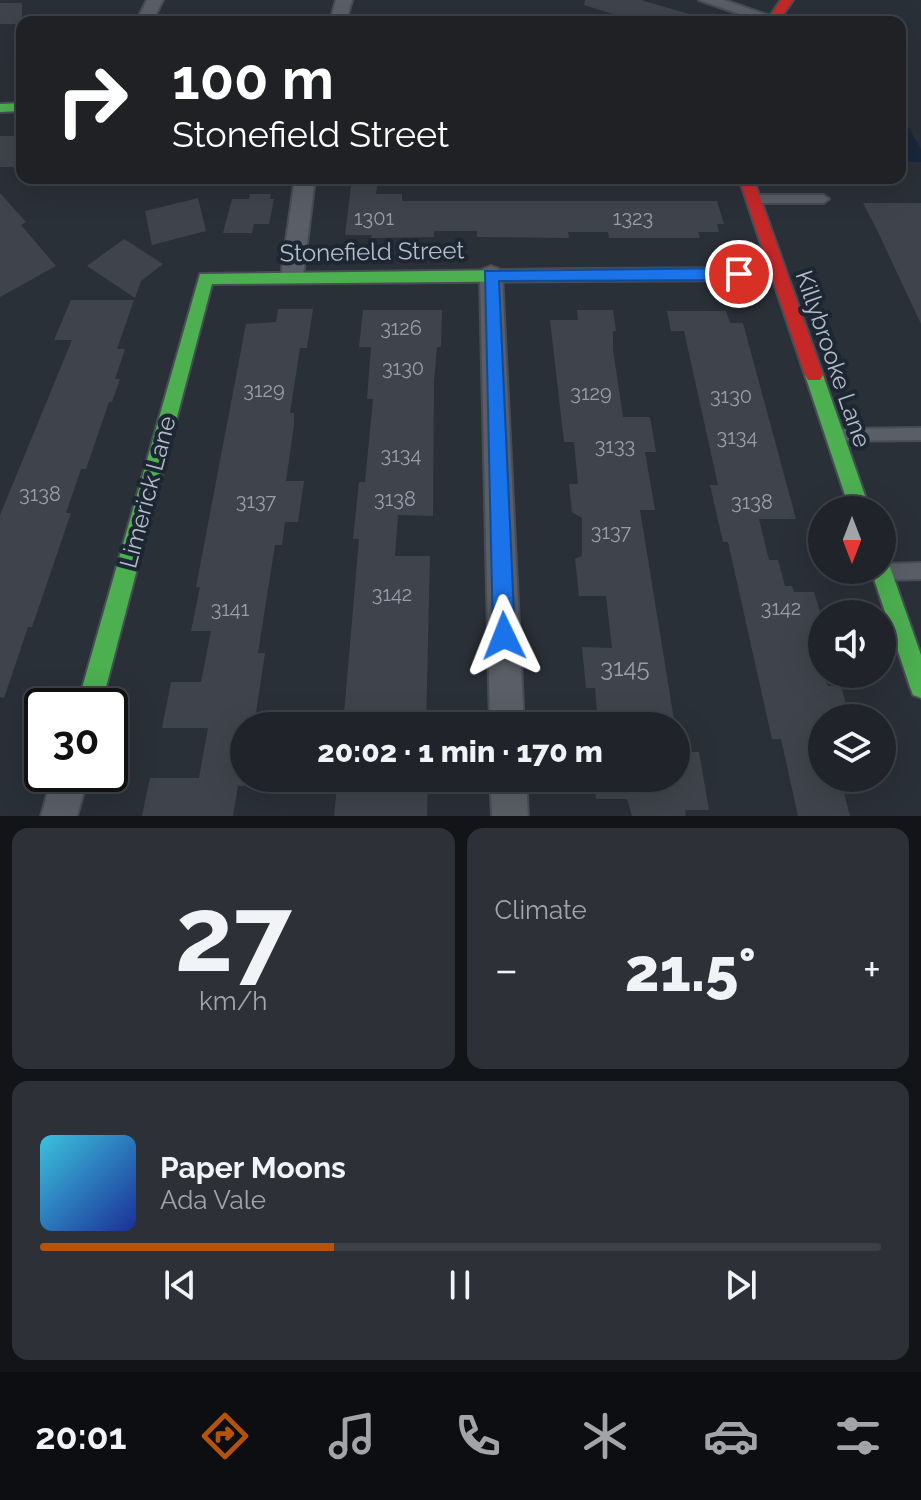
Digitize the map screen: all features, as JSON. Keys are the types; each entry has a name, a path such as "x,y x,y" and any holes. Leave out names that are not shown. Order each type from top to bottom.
{"street":[{"path":"707,0 757,16"},
{"path":"292,276 304,184"},
{"name":"Killybrooke Lane","path":"748,184 855,496"},
{"name":"Stonefield Street","path":"206,278 778,274"},
{"path":"491,275 507,712"},
{"name":"Limerick Lane","path":"94,688 206,278"},
{"path":"885,584 921,687"},
{"path":"59,816 66,792"},
{"path":"509,792 510,816"}],"lane":[{"path":"753,199 823,199"},
{"path":"834,435 921,434"},
{"path":"896,571 921,571"}],"water":[{"path":"906,127 921,149 921,162 906,162"}],"building":[{"path":"585,0 641,0 696,16 620,16 584,5"},
{"path":"0,3 22,3 22,16 16,16 16,24 0,24"},
{"path":"0,136 16,136 16,167 0,167"},
{"path":"351,184 377,184 376,194 402,194 402,201 717,201 724,224 717,224 719,232 698,232 700,238 609,238 608,232 568,232 569,238 477,237 477,231 434,231 434,237 371,238 372,235 345,235"},
{"path":"0,193 26,222 21,225 56,266 0,297"},
{"path":"250,194 271,194 270,199 274,199 269,224 254,224 252,233 223,233 232,199 249,199"},
{"path":"198,198 206,231 152,245 145,211"},
{"path":"863,203 921,203 921,324 878,232"},
{"path":"124,239 163,264 141,281 135,298 87,266"},
{"path":"71,300 134,300 117,349 125,349 115,379 120,379 86,469 81,469 66,513 71,513 4,698 0,697 0,515 72,340 54,340"},
{"path":"278,309 313,309 307,348 300,348 290,413 294,413 294,425 286,481 304,481 298,522 285,522 282,545 275,545 258,653 265,653 256,712 230,712 230,792 237,792 233,816 142,816 150,778 199,778 208,728 162,728 171,682 201,682 211,631 191,631 200,587 196,587 246,324 276,322"},
{"path":"363,310 442,310 441,347 437,347 434,381 433,516 398,515 395,556 430,556 426,712 344,712 359,539 353,539 359,482 365,482 373,399 367,399 371,347 359,347"},
{"path":"577,310 613,310 616,331 613,331 613,350 623,417 650,417 656,452 645,452 655,510 640,510 673,712 597,712 595,688 586,688 582,647 612,648 606,596 579,596 575,559 582,556 582,518 572,512 569,484 578,484 574,442 564,442 550,320 578,320"},
{"path":"667,311 726,311 730,323 743,323 796,519 759,519 769,560 778,560 785,586 792,586 794,592 814,592 816,600 808,600 808,688 842,688 846,704 808,704 808,792 844,792 850,816 798,816 781,739 772,739 728,542 723,542 710,485 718,485 684,331 671,331"},
{"path":"690,752 699,752 709,810 685,810 686,816 632,816 627,799 596,799 595,792 690,792"},
{"path":"337,792 428,792 427,816 334,816"}],"traffic: fast":[{"path":"0,108 16,107"},
{"path":"94,688 206,278 582,275"},
{"path":"814,375 855,496"},
{"path":"886,584 921,687"}],"traffic: jam":[{"path":"776,16 787,0"},
{"path":"748,184 814,375"},
{"path":"582,275 778,274"}],"route":[{"path":"504,636 491,275 739,274"}]}
